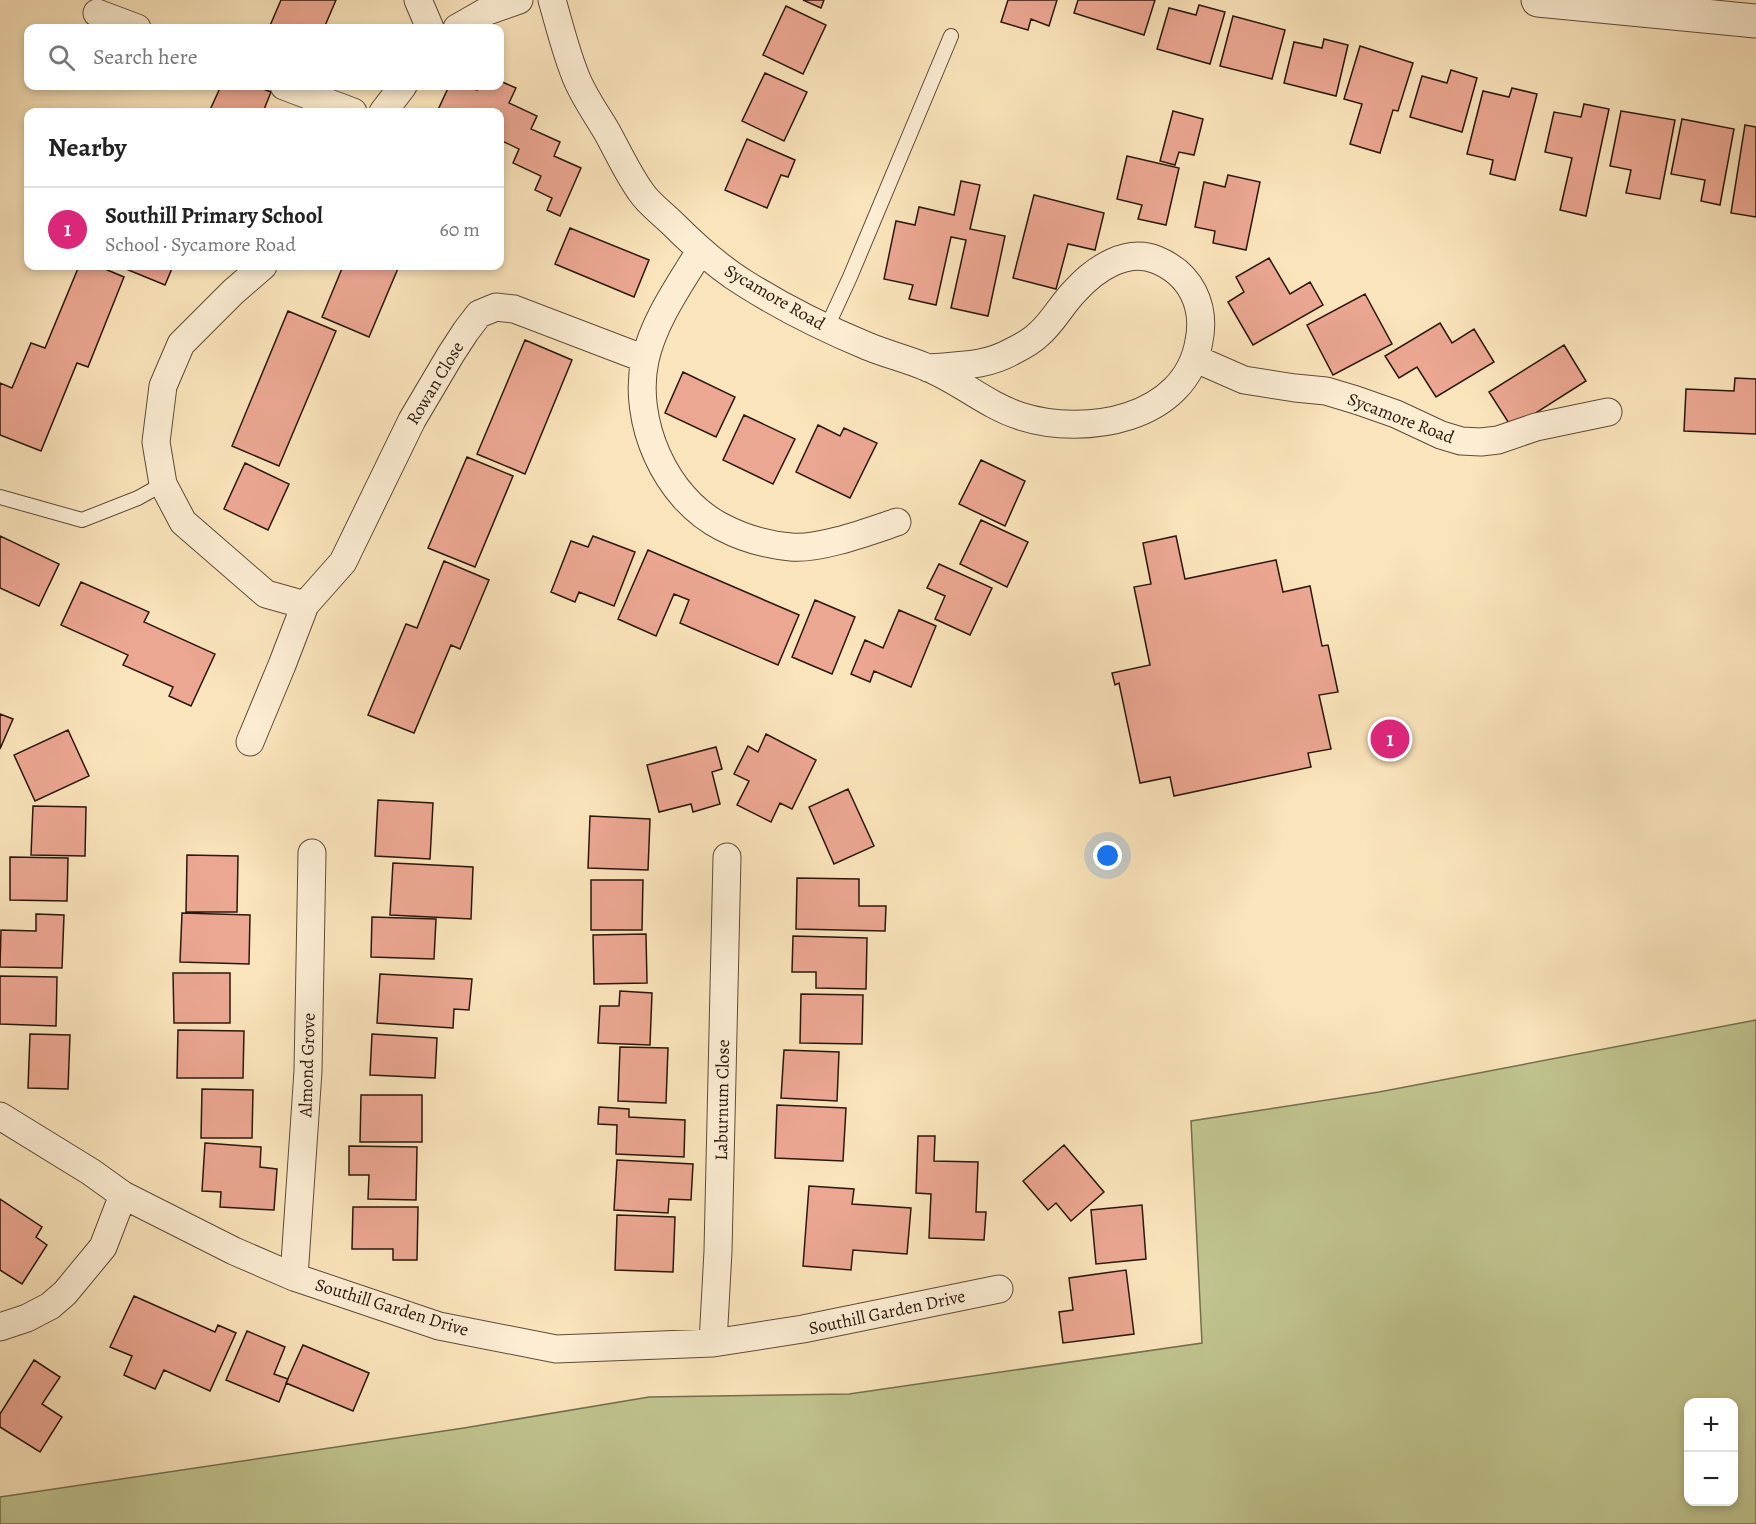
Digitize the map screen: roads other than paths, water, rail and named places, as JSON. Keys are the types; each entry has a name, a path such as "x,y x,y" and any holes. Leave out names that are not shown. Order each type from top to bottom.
{"street":[{"path":"418,0 428,24"},
{"path":"464,24 485,12 519,0"},
{"name":"Sycamore Road","path":"552,0 574,75 641,193 700,251 743,283 866,345 928,368 980,398 1021,416 1079,426 1125,418 1167,398 1196,359 1201,316 1197,298 1186,281 1173,268 1156,259 1140,255 1126,257 1092,274 1039,335 1012,352 986,364 928,368"},
{"path":"1548,1 1756,21"},
{"path":"97,13 126,24"},
{"path":"295,90 342,108"},
{"path":"386,108 400,90"},
{"path":"700,251 659,319 645,359 642,386 649,437 659,461 686,499 721,527 760,542 794,548 819,545 897,522"},
{"path":"258,270 181,344 163,386 156,442 163,484 183,522 266,594 305,605"},
{"name":"Rowan Close","path":"250,741 305,605 343,562 412,420 466,331 480,314 496,307 514,309 645,359"},
{"name":"Sycamore Road","path":"1196,359 1244,380 1326,391 1356,400 1461,441 1498,440 1536,427 1608,412"},
{"name":"Almond Grove","path":"294,1276 308,1071 312,853"},
{"name":"Laburnum Close","path":"713,1343 718,1251 727,857"},
{"name":"Southill Garden Drive","path":"0,1116 91,1172 123,1195 234,1251 294,1276 439,1326 556,1349 636,1348 713,1343 803,1329 999,1289"},
{"path":"0,1327 27,1318 50,1306 65,1293 103,1247 123,1195"}],"lane":[{"path":"827,327 951,36"},
{"path":"0,497 82,520 138,498 163,484"}],"place":[{"name":"Southill Primary School","path":"1390,739"}]}
